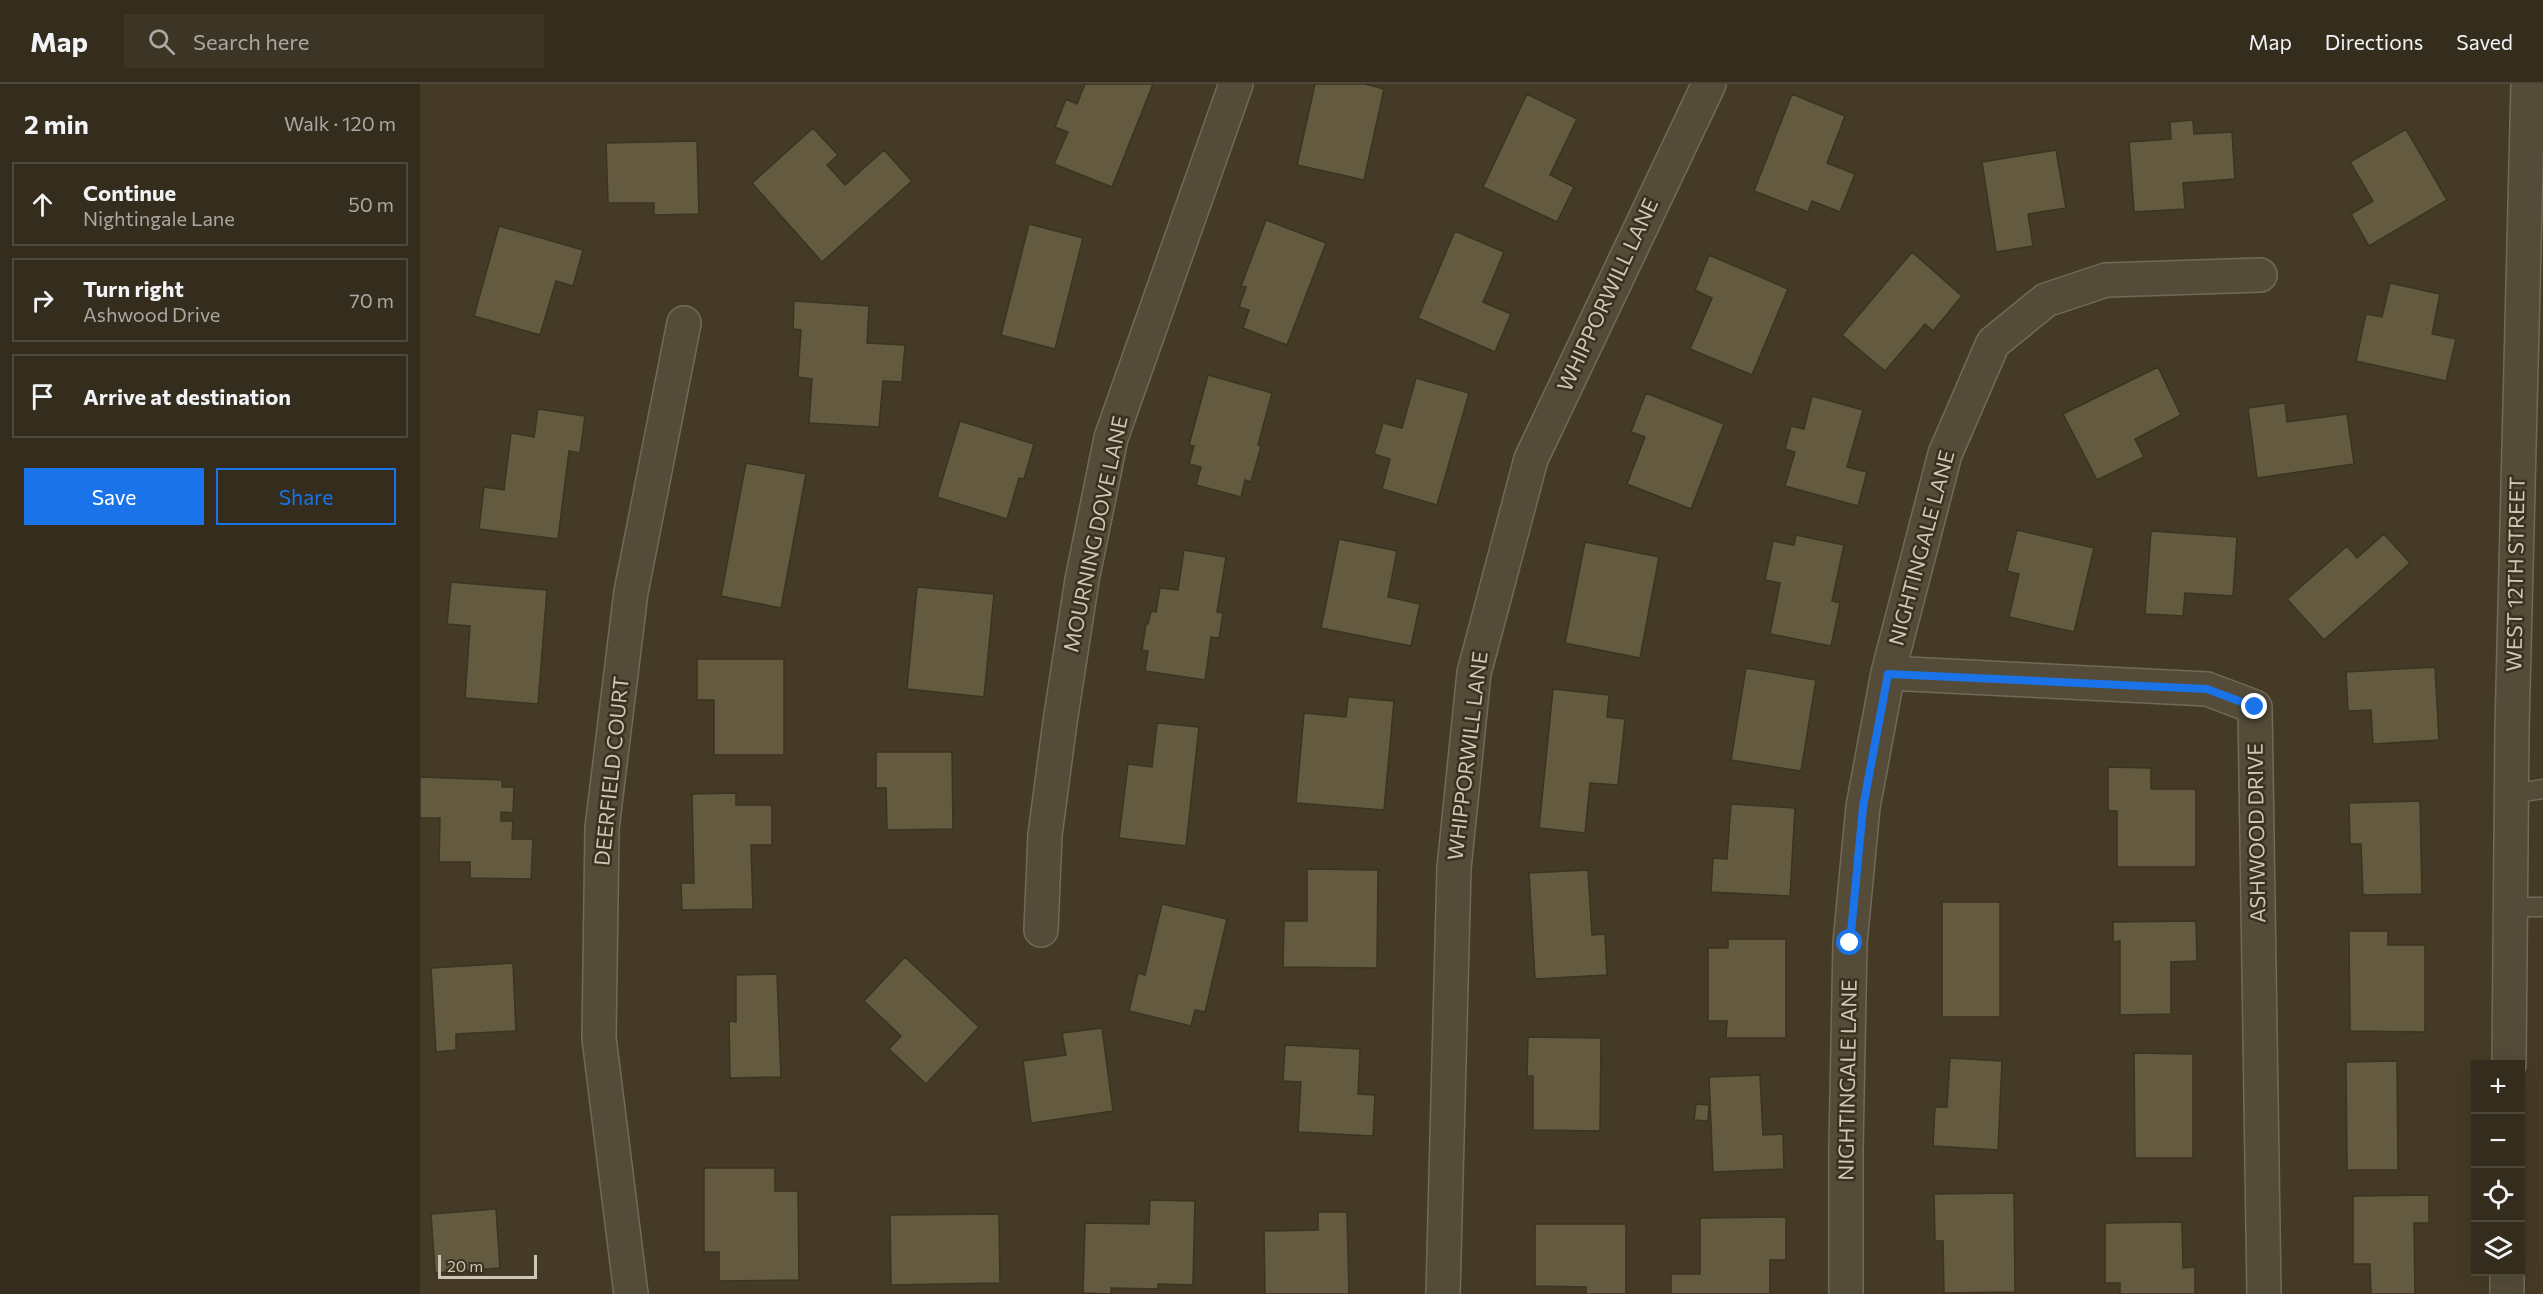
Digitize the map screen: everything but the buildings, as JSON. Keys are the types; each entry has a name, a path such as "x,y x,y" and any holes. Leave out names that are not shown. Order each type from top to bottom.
{"street":[{"name":"MOURNING DOVE LANE","path":"1041,930 1045,835 1058,734 1082,580 1111,438 1236,84"},
{"name":"WHIPPORWILL LANE","path":"1443,1294 1454,868 1474,673 1531,459 1709,84"},
{"name":"WEST 12TH STREET","path":"2509,1060 2511,794 2528,84"},
{"name":"NIGHTINGALE LANE","path":"1846,1294 1850,943 1863,807 1888,674 1945,454 1994,343 2046,300 2106,280 2260,275"},
{"name":"DEERFIELD COURT","path":"632,1294 599,1038 602,828 631,592 684,323"},
{"name":"ASHWOOD DRIVE","path":"1888,674 2207,689 2255,707 2264,1294"},
{"path":"2507,1276 2507,1294"}],"lane":[{"path":"2511,794 2543,789"},
{"path":"2510,907 2543,907"}],"route":[{"path":"1850,943 1863,807 1888,674 2207,689 2255,707"}]}
